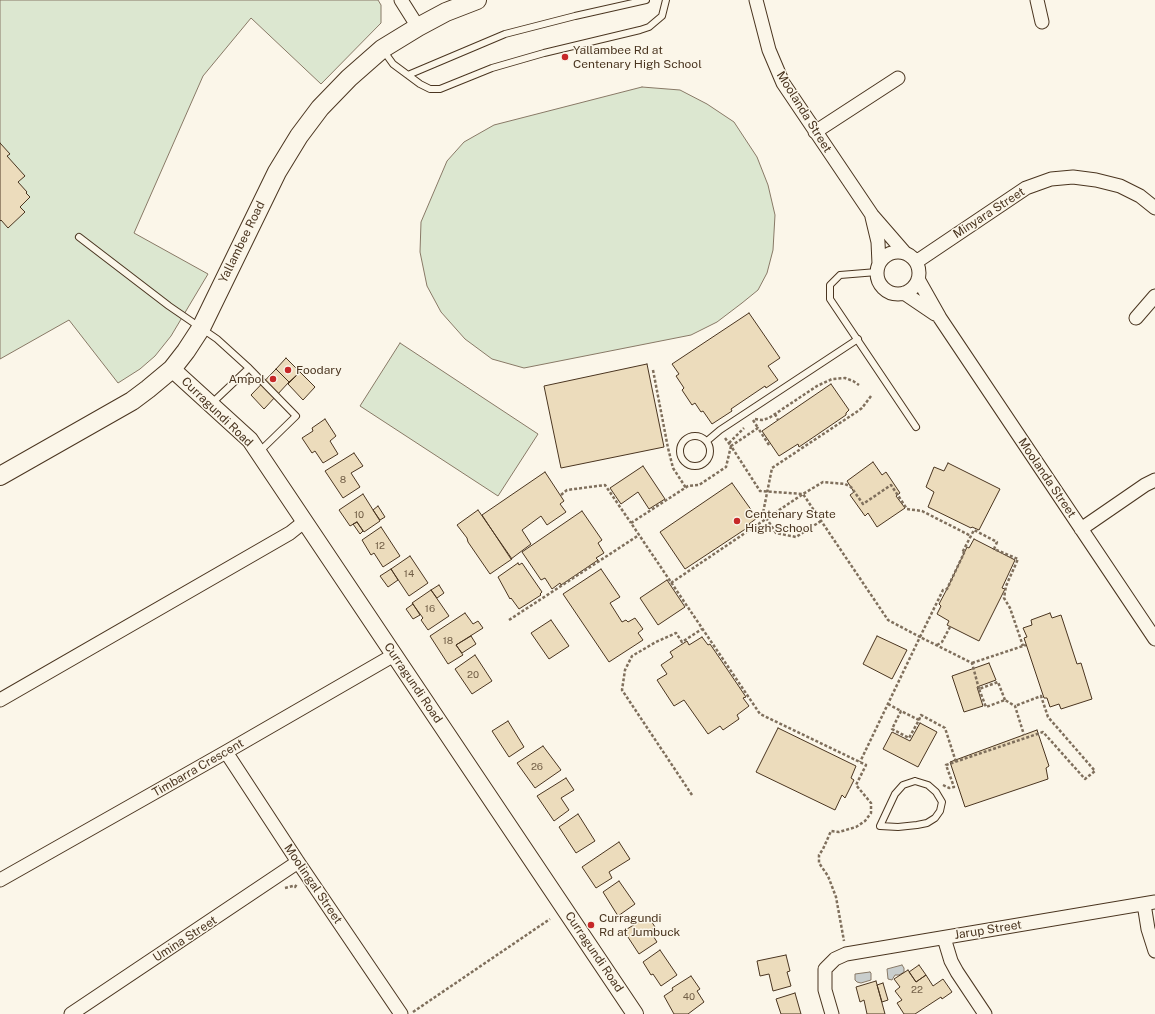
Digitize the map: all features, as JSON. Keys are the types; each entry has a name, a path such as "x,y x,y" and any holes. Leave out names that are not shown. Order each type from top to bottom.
{"main road":[{"name":"Yallambee Road","path":"0,476 132,400 172,369 186,351 200,328 276,172 299,136 320,108 349,78 382,49 446,12 477,0"}],"street":[{"path":"401,0 418,27"},
{"name":"Moolanda Street","path":"756,0 769,50 780,76 815,132 872,215 905,254"},
{"path":"1037,0 1042,22"},
{"path":"815,132 898,78"},
{"name":"Minyara Street","path":"916,262 1026,188 1050,179 1072,177 1096,180 1120,186 1140,196 1155,208"},
{"name":"Moolanda Street","path":"872,215 878,242 878,268"},
{"path":"895,252 905,254 913,258 916,262 919,272 916,285 911,290 904,293 891,293 885,290 878,279 878,268 888,254 895,252"},
{"name":"Moolanda Street","path":"918,279 940,318 1155,639"},
{"name":"Moolanda Street","path":"904,293 922,304 940,318"},
{"path":"1136,318 1155,296"},
{"name":"Curragundi Road","path":"172,369 250,440 635,1014"},
{"path":"1082,529 1145,485 1155,480"},
{"path":"0,700 283,537 305,521"},
{"name":"Timbarra Crescent","path":"0,880 394,655"},
{"name":"Moolingal Street","path":"226,752 298,862 401,1014"},
{"name":"Umina Street","path":"71,1014 298,862"},
{"path":"1149,903 1148,929 1155,951"},
{"name":"Jarup Street","path":"832,1014 825,990 825,969 835,959 846,954 1149,903"},
{"path":"944,938 951,961 985,1014"}],"lane":[{"path":"408,75 505,34 646,0"},
{"path":"382,49 393,64 408,75 430,89 440,89 492,68 649,27 662,16 666,0"},
{"path":"79,237 168,306 217,339 296,416 258,453"},
{"path":"878,268 840,275 830,285 830,299 916,427"},
{"path":"707,441 720,430 858,339"},
{"path":"212,404 248,368"},
{"path":"693,436 703,438 707,441 711,450 710,456 704,464 694,467 685,463 680,454 680,449 684,440 693,436"},
{"path":"915,781 928,785 936,792 942,802 940,811 935,818 927,823 898,827 880,826 884,816 895,794 903,785 915,781"}],"path":[{"path":"653,370 673,468 686,488"},
{"path":"769,445 753,419 762,420 769,418 817,386 832,378 845,378 859,385"},
{"path":"821,521 796,537 776,533 763,513 772,468 862,408 871,396"},
{"path":"775,414 778,420"},
{"path":"631,523 686,488 699,485 726,467 731,446 758,428"},
{"path":"720,430 760,491 803,494"},
{"path":"671,583 823,482 845,484 851,487 863,504 891,485 907,509 922,511 971,536"},
{"path":"561,495 567,490 605,485 760,714 866,765 856,785 868,799 871,806 870,814 865,821 856,827 839,832 831,831 819,855 818,863 828,876 836,897 844,941"},
{"path":"803,494 888,620 920,637 972,663 1024,645 1010,608 1004,598 1006,586 1018,560 994,549 997,542 974,530 962,553 964,553 947,589 944,590 920,637 860,762"},
{"path":"509,620 639,535"},
{"path":"936,645 942,642 950,626"},
{"path":"692,795 622,690 625,670 632,656 676,633 682,642 702,629"},
{"path":"972,663 979,689 986,707 1004,700"},
{"path":"979,689 998,682 1004,700 1015,706 1024,735"},
{"path":"938,782 949,788 954,787 946,765 1043,732 1085,779 1095,771 1048,718 1041,696 1015,706"},
{"path":"888,704 919,720"},
{"path":"900,711 892,729 909,738 921,715 945,728 956,762"},
{"path":"871,806 875,805"},
{"path":"410,1014 550,919"}],"green space":[{"path":"0,0 378,0 381,5 381,23 321,84 251,18 203,76 134,233 208,274 171,336 155,356 140,369 118,383 69,320 0,359"},
{"path":"642,87 680,90 707,104 734,122 757,157 768,185 775,215 773,250 767,273 758,290 717,322 691,335 524,368 492,359 465,339 441,312 427,286 420,252 421,222 447,161 464,142 494,125"},
{"path":"400,343 538,434 498,496 360,406"}],"shaded area":[{"path":"902,965 904,972 899,975 895,975 892,980 888,979 887,969"},
{"path":"870,972 871,980 861,983 855,980 855,974"}],"building":[{"path":"0,143 10,154 7,156 25,176 18,182 30,197 20,207 25,212 8,228 1,220 0,221"},
{"path":"749,313 780,358 768,366 778,380 766,388 765,386 712,424 695,403 692,405 682,390 684,388 676,376 679,374 672,364"},
{"name":"Foodary","path":"286,358 300,372 289,382 276,369"},
{"path":"647,364 664,447 561,468 544,386"},
{"path":"276,369 289,382 264,409 251,395"},
{"path":"300,372 315,387 303,400 288,384"},
{"path":"831,384 849,410 846,415 799,447 798,444 779,456 762,431"},
{"path":"325,419 336,436 330,441 338,454 323,463 315,451 312,453 302,438 313,431 312,428"},
{"path":"354,453 363,466 351,473 360,487 343,498 325,471"},
{"path":"873,462 882,475 886,472 900,493 896,496 905,508 877,527 868,513 865,516 850,495 854,492 847,481"},
{"path":"948,463 1000,489 979,530 972,527 971,528 928,507 934,492 926,487 934,467 944,471"},
{"path":"643,466 665,499 649,509 638,492 621,504 610,488"},
{"path":"545,472 564,501 560,504 566,512 547,525 541,516 522,530 531,544 511,559 482,515"},
{"path":"732,483 757,518 749,524 750,526 685,569 660,532"},
{"path":"363,494 380,521 364,532 357,522 350,526 339,510"},
{"path":"378,506 385,517 380,520 373,510"},
{"path":"478,510 512,559 490,574 457,525"},
{"path":"582,511 602,540 598,543 604,553 596,558 598,560 561,585 560,583 552,589 545,578 541,580 522,552"},
{"path":"357,522 363,531 360,534 353,524"},
{"path":"381,527 400,556 383,567 374,553 371,555 362,540"},
{"path":"974,539 1015,560 1002,588 1005,589 979,641 947,625 949,621 937,614 941,606 939,604 967,547 969,548"},
{"path":"410,556 428,583 409,596 391,569"},
{"path":"518,563 519,565 522,563 542,592 540,594 541,595 519,609 511,598 510,599 498,577"},
{"path":"391,569 398,580 388,587 380,576"},
{"path":"601,569 620,597 610,603 622,622 626,620 628,622 635,618 643,629 638,633 643,640 609,662 563,594"},
{"path":"667,580 685,607 658,625 640,598"},
{"path":"439,585 444,593 437,598 431,590"},
{"path":"431,590 449,616 428,630 421,620 423,618 412,603"},
{"path":"413,604 420,615 413,619 406,609"},
{"path":"465,613 473,624 478,621 483,628 456,645 463,655 448,664 430,636"},
{"path":"1050,613 1052,618 1061,615 1077,664 1081,663 1092,699 1061,709 1059,704 1050,707 1047,698 1044,698 1024,638 1027,637 1023,628 1032,625 1031,620"},
{"path":"551,620 569,646 549,659 531,633"},
{"path":"471,636 476,644 462,653 456,645"},
{"path":"877,636 907,650 892,679 863,664"},
{"path":"702,637 708,645 710,644 746,697 743,698 749,706 737,715 739,719 723,730 720,726 708,734 684,700 674,706 657,680 667,674 661,665 673,657 670,652 687,641 689,645"},
{"path":"475,655 492,681 472,694 455,669"},
{"path":"989,663 996,680 977,687 983,706 964,712 952,676"},
{"path":"508,721 524,747 509,757 492,731"},
{"path":"920,723 937,732 918,767 883,749 892,732 910,741"},
{"path":"778,728 856,766 851,778 854,780 845,798 842,795 835,810 756,772"},
{"path":"1037,730 1049,766 1046,768 1048,779 965,807 950,762"},
{"path":"543,746 561,770 535,788 517,763"},
{"path":"566,778 574,790 561,798 569,810 554,821 537,796"},
{"path":"578,814 595,841 576,853 559,827"},
{"path":"619,842 630,859 609,872 612,878 596,888 582,867"},
{"path":"619,881 635,904 618,916 603,892"},
{"path":"648,916 655,927 650,931 657,942 639,954 624,931"},
{"path":"660,950 677,975 661,986 653,974 651,975 643,962"},
{"path":"786,955 790,971 787,972 791,986 773,991 769,974 760,976 757,961"},
{"path":"919,965 926,975 916,982 909,972"},
{"path":"908,970 916,982 926,975 933,986 943,979 952,992 942,999 941,997 915,1014 904,1014 897,1003 902,1000 895,991 900,987 894,979"},
{"path":"691,976 700,989 697,991 704,1002 688,1014 674,1014 664,996 673,990 672,988"},
{"path":"876,981 885,1014 867,1014 864,1000 860,1002 856,987"},
{"path":"883,983 888,1000 882,1002 877,985"},
{"path":"795,993 801,1014 781,1014 776,999"}],"place":[{"name":"Yallambee Rd at Centenary High School","path":"565,57"},
{"name":"Foodary","path":"288,370"},
{"name":"Ampol","path":"273,379"},
{"name":"Centenary State High School","path":"737,521"},
{"name":"Curragundi Rd at Jumbuck","path":"591,925"}]}
